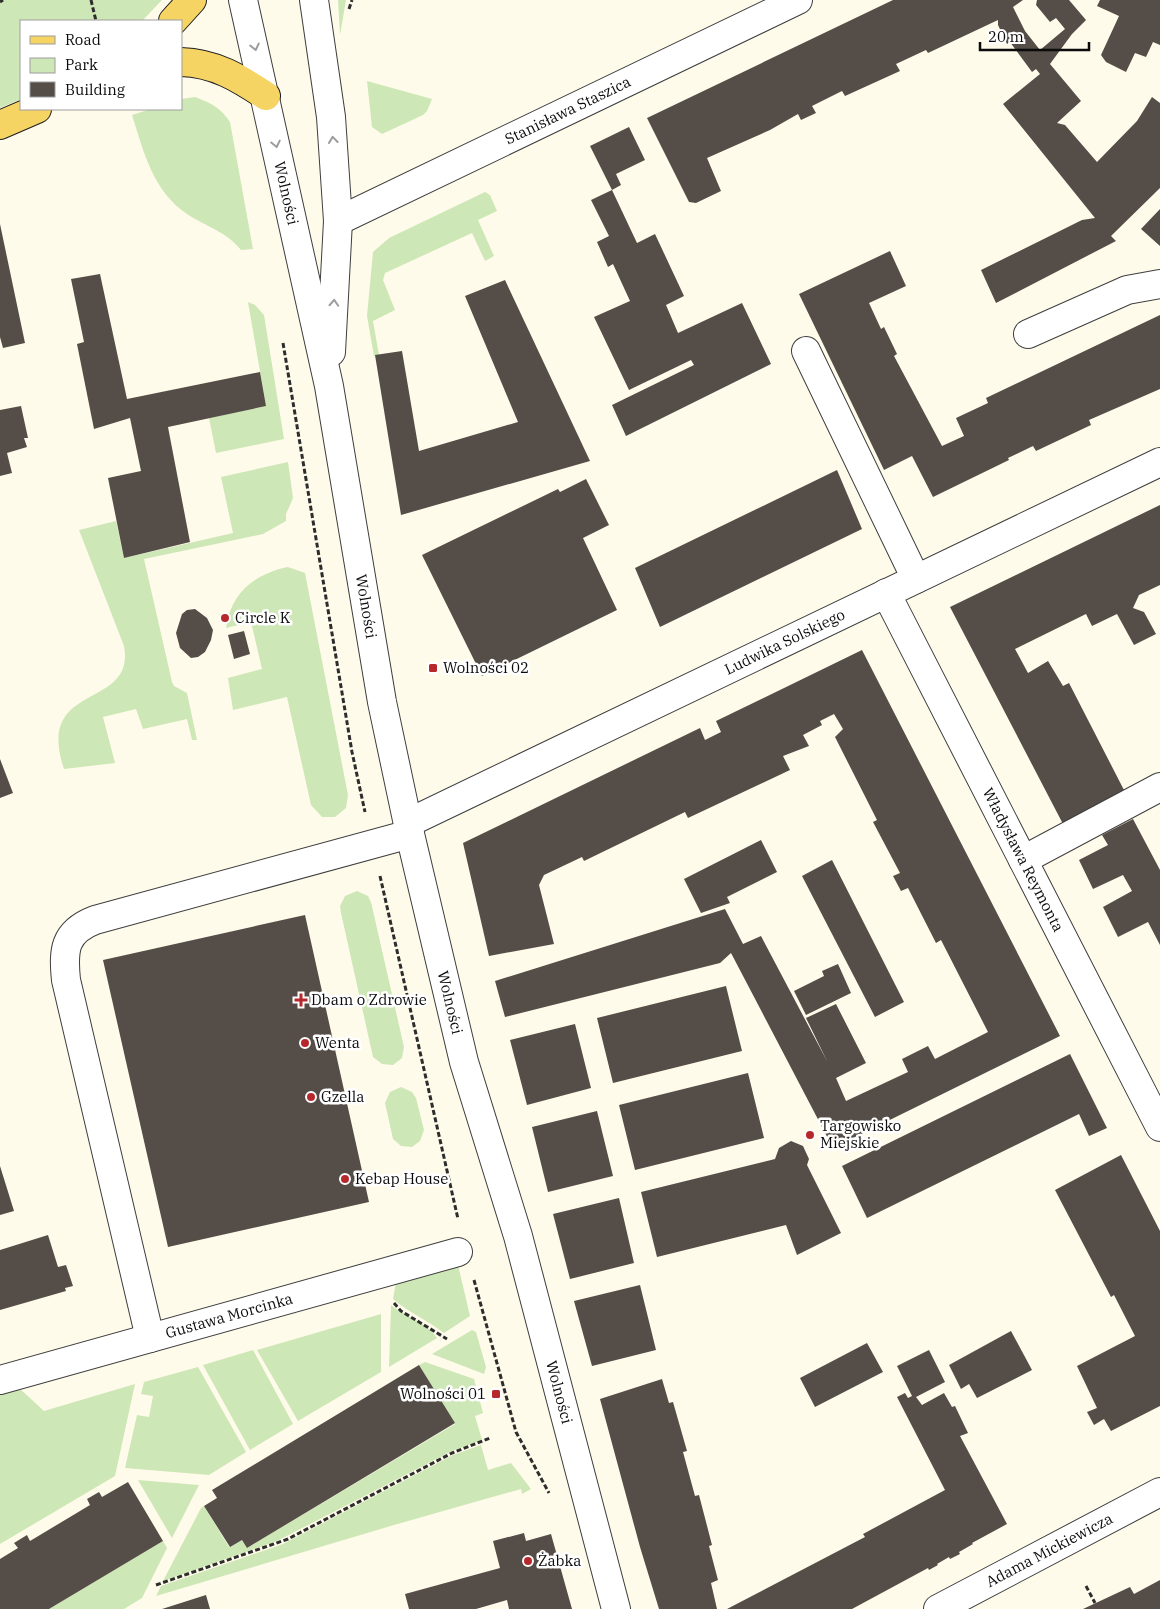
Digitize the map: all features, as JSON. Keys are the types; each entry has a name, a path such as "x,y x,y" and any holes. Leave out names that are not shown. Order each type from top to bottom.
{"main road":[{"path":"174,20 192,0"},
{"path":"182,62 204,63 224,70 266,96"},
{"path":"0,125 35,110"}],"street":[{"name":"Wolności","path":"244,0 329,386 382,702 409,829 464,1062 518,1236 616,1609"},
{"name":"Wolności","path":"314,0 332,127 338,221 329,386"},
{"name":"Stanisława Staszica","path":"338,221 798,0"},
{"path":"1028,334 1127,290 1160,284"},
{"path":"806,351 916,579"},
{"name":"Ludwika Solskiego","path":"150,1338 66,980 65,954 72,933 83,925 95,920 409,829 886,593 1160,462"},
{"name":"Władysława Reymonta","path":"886,593 1160,1127"},
{"path":"1023,860 1160,788"},
{"name":"Gustawa Morcinka","path":"0,1380 458,1252"},
{"name":"Adama Mickiewicza","path":"938,1609 1160,1492"}],"path":[{"path":"91,0 96,20"},
{"path":"282,336 341,686 366,818"},
{"path":"380,875 458,1220"},
{"path":"473,1276 516,1432 548,1490"},
{"path":"386,1301 394,1303 402,1311 447,1339"},
{"path":"156,1586 288,1539 452,1453 490,1438"},
{"path":"1086,1586 1095,1602"}],"green space":[{"path":"0,0 162,0 143,20 20,20 20,99 0,108"},
{"path":"338,0 346,0 340,35"},
{"path":"367,81 432,99 427,111 423,115 382,134 372,127"},
{"path":"195,97 206,101 223,113 230,122 253,249 241,250 229,238 175,205 158,183 151,170 132,115 148,110 182,110 182,99"},
{"path":"485,192 490,195 497,211 478,220 494,256 485,261 472,233 385,273 383,280 395,310 373,321 379,355 374,356 367,316 373,252 389,238"},
{"path":"248,302 255,305 264,315 284,439 216,453 209,418 266,406"},
{"path":"288,462 293,498 286,514 286,521 263,534 144,559 172,682 174,686 187,693 197,740 192,740 187,719 143,729 136,709 103,717 115,763 64,769 58,741 62,721 73,708 115,680 124,666 124,646 79,530 116,521 124,558 233,533 221,477"},
{"path":"288,567 305,573 348,795 346,808 335,817 322,817 311,805 287,697 233,710 228,678 262,669 251,622 226,628 233,605 246,587 255,580 276,570"},
{"path":"357,891 368,896 371,902 404,1047 402,1058 393,1065 382,1064 373,1057 341,913 340,906 345,896"},
{"path":"401,1087 412,1092 416,1098 424,1130 420,1141 412,1147 401,1146 393,1139 385,1103 390,1092"},
{"path":"458,1265 470,1316 444,1333 393,1299 396,1282"},
{"path":"391,1305 422,1324 437,1338 389,1367"},
{"path":"381,1314 381,1372 298,1421 257,1350"},
{"path":"472,1330 476,1332 486,1367 484,1374 432,1354"},
{"path":"253,1350 293,1424 250,1450 203,1365"},
{"path":"425,1362 474,1379 483,1413 475,1416 482,1440 452,1451 277,1541 163,1581 201,1508 204,1506 229,1547 242,1540 247,1548 455,1424 419,1365"},
{"path":"198,1367 246,1452 209,1475 125,1468 137,1415 149,1417 153,1396 141,1394 144,1382"},
{"path":"135,1384 115,1476 0,1544 0,1393 19,1388 44,1411"},
{"path":"481,1445 488,1470 511,1463 531,1489 522,1494 521,1489 394,1525 156,1596 161,1586 283,1544 453,1455"},
{"path":"138,1480 199,1485 172,1538"},
{"path":"163,1541 167,1548 142,1598 124,1609 49,1609"}],"building":[{"path":"893,0 1023,0 1013,7 1025,31 1040,50 1065,29 1056,18 1050,22 1036,5 1037,0 1069,0 1086,20 1072,34 1050,64 1081,101 1057,123 1065,125 1097,162 1137,121 1152,97 1160,103 1160,188 1111,236 1116,241 996,303 981,270 1082,220 1095,218 1003,104 1040,74 1036,69 1032,72 1010,42 1007,44 998,25 998,20 928,53 926,50 896,64 900,71 845,96 842,91 812,106 816,113 801,120 798,114 770,130 707,158 721,191 696,203 689,202 647,118"},
{"path":"1100,0 1160,0 1160,45 1153,42 1146,57 1135,53 1126,72 1106,62 1101,55 1119,16 1097,6"},
{"path":"629,127 645,160 616,174 621,185 612,190 590,146"},
{"path":"612,190 637,243 655,234 684,296 666,305 678,333 742,303 771,364 626,436 612,405 694,365 691,360 629,390 594,317 630,301 613,264 608,267 597,242 609,236 591,200"},
{"path":"1160,209 1160,246 1141,229"},
{"path":"0,224 25,343 3,348 0,337"},
{"path":"890,251 906,286 869,303 881,329 884,327 897,354 894,356 942,446 964,436 956,418 988,403 986,398 1160,315 1160,389 1089,420 1091,425 1036,451 1033,446 1008,458 1009,460 933,497 912,456 884,470 799,294"},
{"path":"100,274 127,399 260,372 266,406 168,427 190,542 124,558 108,478 141,471 130,418 94,429 77,344 84,342 71,279"},
{"path":"505,280 590,461 401,515 375,355 402,351 419,451 518,422 465,296"},
{"path":"21,406 28,438 24,438 27,447 7,453 12,473 0,476 0,410"},
{"path":"837,470 862,529 660,627 635,568"},
{"path":"586,479 609,525 583,538 617,610 482,676 422,555 558,489 560,492"},
{"path":"1160,505 1160,585 1139,595 1133,608 1144,612 1156,634 1134,645 1117,614 1092,626 1086,614 1015,649 1028,673 1048,661 1063,686 1069,683 1125,792 1063,824 950,607"},
{"path":"195,609 207,618 213,630 211,640 205,652 198,657 191,658 180,648 176,633 182,614 187,610"},
{"path":"244,631 250,654 234,659 228,635"},
{"path":"862,650 1060,1036 833,1148 731,953 720,963 505,1017 495,981 725,909 743,944 761,936 827,1061 806,1018 836,1004 866,1063 836,1078 846,1101 908,1072 902,1059 928,1046 935,1059 988,1032 941,940 936,943 908,888 901,891 893,876 900,873 873,822 877,820 835,737 843,729 834,714 820,721 822,725 803,735 809,746 783,756 790,770 688,818 685,812 584,861 582,857 544,875 539,885 554,944 489,956 463,843 700,728 705,740 721,732 716,721"},
{"path":"0,759 13,793 0,798"},
{"path":"1133,819 1160,870 1160,945 1148,922 1118,937 1103,907 1132,891 1123,875 1093,889 1079,860 1108,845 1102,835"},
{"path":"761,840 777,872 727,897 730,903 701,913 684,879"},
{"path":"832,860 904,1002 875,1017 802,876"},
{"path":"305,915 369,1202 168,1247 103,960"},
{"path":"838,964 851,993 806,1015 794,991 824,976 822,971"},
{"path":"726,986 742,1051 613,1083 597,1018"},
{"path":"575,1024 591,1088 527,1105 510,1040"},
{"path":"1070,1054 1107,1128 1089,1136 1079,1114 867,1218 842,1166"},
{"path":"748,1073 764,1138 635,1170 619,1105"},
{"path":"597,1111 613,1176 548,1192 532,1127"},
{"path":"791,1141 803,1146 809,1159 807,1165 841,1233 797,1255 786,1225 657,1257 641,1192 775,1159 779,1148"},
{"path":"1121,1155 1160,1231 1160,1406 1111,1431 1104,1419 1094,1425 1087,1412 1097,1408 1077,1366 1135,1336 1114,1295 1111,1297 1055,1190"},
{"path":"0,1166 14,1211 0,1215"},
{"path":"619,1198 634,1263 570,1279 553,1214"},
{"path":"48,1235 58,1267 66,1265 73,1286 65,1288 66,1291 0,1310 0,1250"},
{"path":"640,1285 656,1350 592,1366 574,1301"},
{"path":"1011,1331 1032,1370 977,1398 969,1384 961,1389 949,1365"},
{"path":"867,1343 883,1372 815,1407 800,1378"},
{"path":"929,1350 945,1382 916,1397 922,1405 944,1393 952,1407 955,1406 968,1433 960,1436 1007,1524 972,1543 959,1552 960,1554 950,1559 949,1557 929,1570 928,1568 852,1609 727,1609 865,1537 863,1534 945,1490 897,1397 905,1393 908,1398 912,1396 897,1366"},
{"path":"419,1365 455,1423 247,1548 242,1540 230,1547 204,1506 217,1498 212,1490"},
{"path":"662,1379 669,1403 673,1402 687,1451 683,1452 695,1496 699,1495 712,1545 709,1546 718,1580 711,1583 717,1609 659,1609 640,1547 600,1399"},
{"path":"128,1482 163,1541 49,1609 0,1609 0,1559 18,1548 14,1543 27,1535 30,1541 90,1505 87,1499 99,1492 102,1497"},
{"path":"524,1533 526,1541 551,1534 572,1609 509,1609 507,1600 476,1609 409,1609 405,1594 500,1568 493,1541"},
{"path":"1160,1580 1160,1609 1083,1609 1130,1587 1134,1594"},
{"path":"206,1595 210,1609 162,1609"}],"place":[{"name":"Circle K","path":"225,618"},
{"name":"Wolności 02","path":"433,668"},
{"name":"Dbam o Zdrowie","path":"301,1000"},
{"name":"Wenta","path":"305,1043"},
{"name":"Gzella","path":"311,1097"},
{"name":"Targowisko Miejskie","path":"810,1135"},
{"name":"Kebap House","path":"345,1179"},
{"name":"Wolności 01","path":"496,1394"},
{"name":"Żabka","path":"528,1561"}]}
